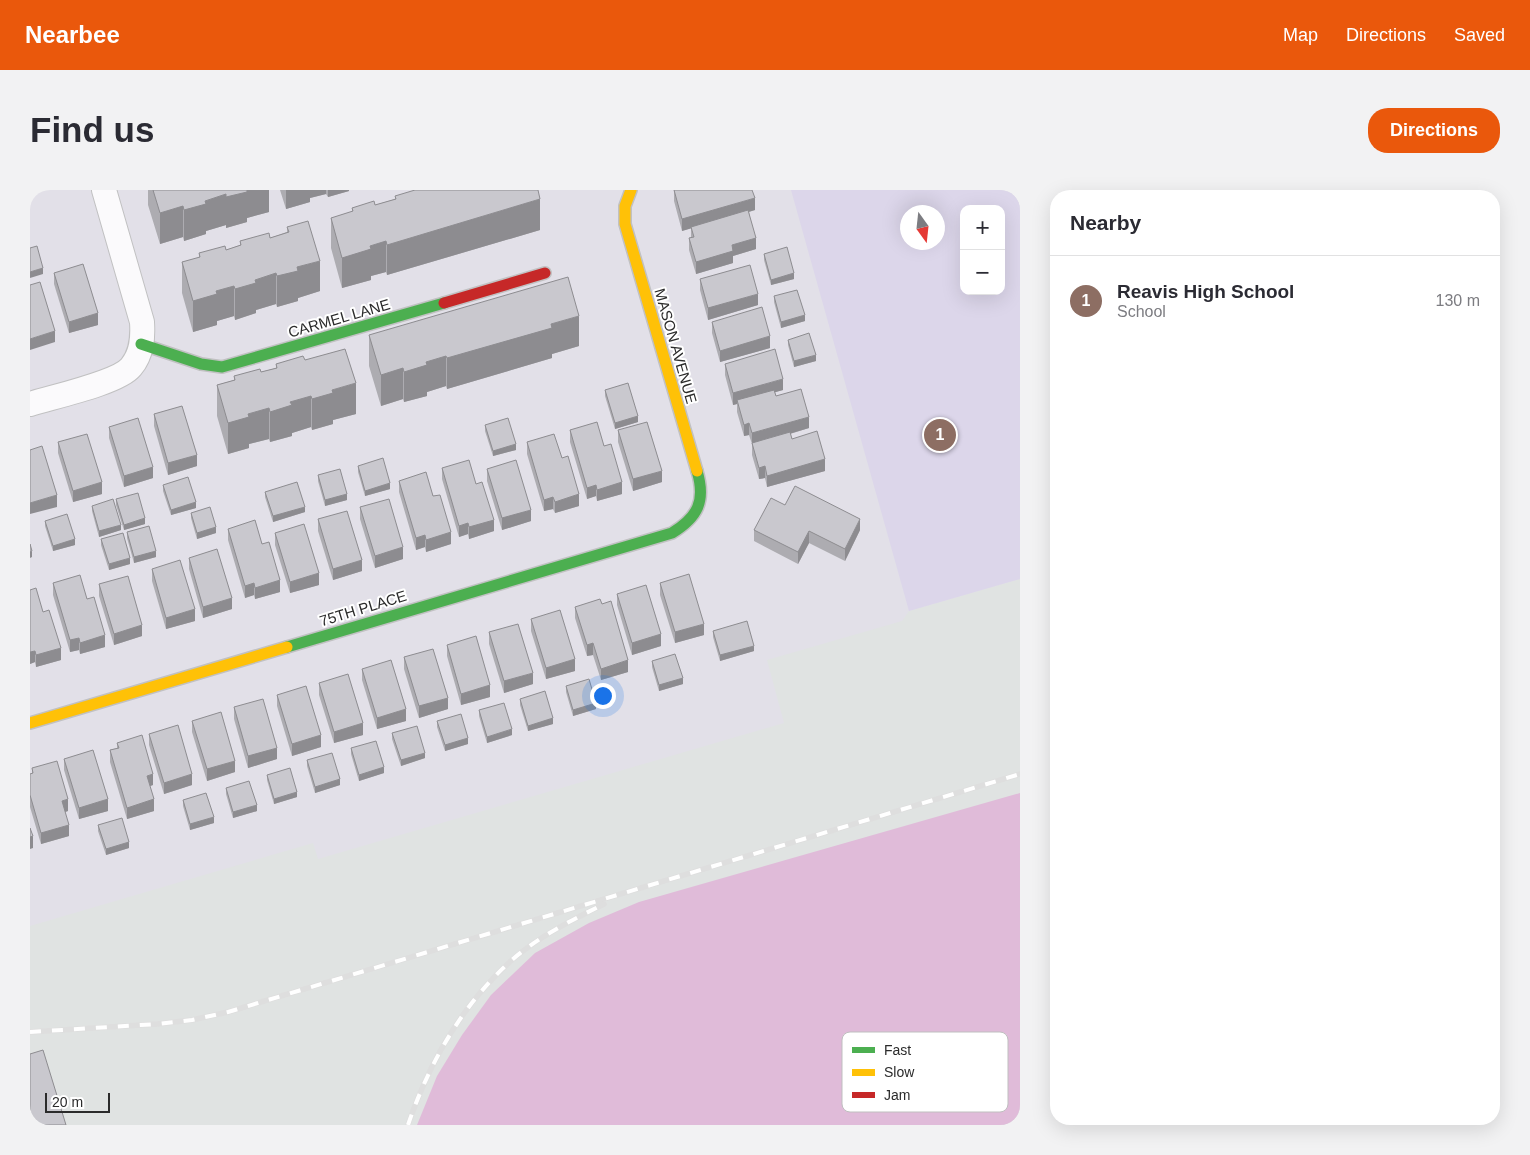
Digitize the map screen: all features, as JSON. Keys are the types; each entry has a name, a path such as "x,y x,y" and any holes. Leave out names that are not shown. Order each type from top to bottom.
{"street":[{"path":"30,404 117,378 131,367 139,353 142,322 104,190"},
{"name":"MASON AVENUE","path":"630,190 624,206 625,224 700,482 701,493 697,510"},
{"name":"CARMEL LANE","path":"141,344 200,364 222,368 545,273"},
{"name":"75TH PLACE","path":"30,723 672,533 684,526 697,510"}],"shaded area":[{"path":"791,190 1020,190 1020,579 909,611"},
{"path":"1020,579 1020,1125 30,1125 30,926 313,843 318,859 784,723 767,660 902,621 909,611"},
{"path":"1020,793 1020,1125 417,1125 437,1076 462,1035 491,995 535,953 589,923 639,902"}],"building":[{"path":"153,190 247,190 247,192 226,197 226,194 205,201 206,204 184,210 183,206 160,213"},
{"path":"415,190 538,190 540,199 387,245 386,241 370,246 371,249 342,258 331,218 353,211 352,208 374,201 375,205 396,199 395,196"},
{"path":"674,190 752,190 755,198 682,219"},
{"path":"748,210 756,238 732,245 733,251 696,262 689,238 694,237 691,227"},
{"path":"308,221 320,261 297,267 298,271 277,276 276,273 255,280 256,283 235,289 234,286 216,291 217,294 193,301 182,262 200,257 199,253 225,246 226,250 241,245 240,241 269,233 270,238 289,232 287,227"},
{"path":"37,246 43,268 30,272 30,248"},
{"path":"787,247 794,273 771,280 764,254"},
{"path":"83,264 98,313 69,322 54,273"},
{"path":"750,265 758,294 708,308 700,279"},
{"path":"568,277 579,316 551,324 552,328 447,358 446,356 426,362 427,365 404,372 403,368 381,375 369,335"},
{"path":"40,282 55,331 30,339 30,285"},
{"path":"797,290 805,315 781,322 774,296"},
{"path":"762,307 770,336 720,351 712,322"},
{"path":"809,333 816,355 794,361 788,340"},
{"path":"345,349 356,383 332,390 333,393 312,399 311,396 290,402 292,405 270,412 269,408 248,414 249,417 228,423 217,385 235,380 234,376 260,369 261,372 277,368 276,364 303,356 305,360"},
{"path":"775,349 783,379 733,393 725,364"},
{"path":"628,383 638,416 615,423 605,390"},
{"path":"801,389 809,417 752,433 749,423 744,425 737,400 774,390 776,396"},
{"path":"182,406 197,455 168,463 154,414"},
{"path":"138,418 153,467 124,476 109,427"},
{"path":"508,418 516,444 493,451 485,425"},
{"path":"597,422 604,446 611,444 622,482 597,490 596,485 587,488 570,430"},
{"path":"647,422 662,471 633,479 618,430"},
{"path":"817,431 825,459 767,476 765,466 759,468 752,443 790,432 792,439"},
{"path":"87,434 102,482 73,491 58,442"},
{"path":"554,434 562,458 568,456 579,494 555,502 553,497 544,500 527,442"},
{"path":"42,446 57,495 30,503 30,450"},
{"path":"383,458 390,483 365,491 358,466"},
{"path":"469,460 476,484 482,482 494,520 469,527 468,523 459,526 442,468"},
{"path":"516,460 531,510 502,518 487,469"},
{"path":"340,469 347,494 325,500 318,475"},
{"path":"426,472 433,496 440,495 451,532 426,540 425,535 416,538 399,481"},
{"path":"188,477 196,502 171,510 163,485"},
{"path":"297,482 305,507 273,516 265,492"},
{"path":"795,486 860,519 845,549 809,531 798,552 754,530 771,498 785,505"},
{"path":"138,493 145,518 124,525 116,499"},
{"path":"113,499 121,525 99,531 92,506"},
{"path":"389,499 403,547 375,556 360,507"},
{"path":"210,507 216,527 197,533 191,513"},
{"path":"347,511 362,560 333,569 318,519"},
{"path":"67,514 75,539 53,546 45,521"},
{"path":"255,520 262,544 269,542 280,580 255,588 254,583 245,586 228,529"},
{"path":"304,524 319,573 290,582 275,533"},
{"path":"149,526 156,551 134,557 127,532"},
{"path":"123,533 130,558 109,564 101,539"},
{"path":"217,549 232,598 203,607 189,558"},
{"path":"180,560 195,609 166,618 152,569"},
{"path":"689,574 704,624 675,632 660,583"},
{"path":"80,575 87,599 94,597 105,635 80,643 79,638 70,640 53,583"},
{"path":"128,576 142,625 114,634 99,584"},
{"path":"646,585 661,634 632,643 617,594"},
{"path":"36,588 43,612 49,610 61,648 36,655 35,651 30,652 30,590"},
{"path":"600,599 602,604 611,601 628,660 601,669 593,643 587,645 575,607"},
{"path":"560,610 575,659 546,668 531,619"},
{"path":"747,621 754,646 720,655 713,631"},
{"path":"518,624 533,673 504,681 489,632"},
{"path":"476,636 490,685 461,694 447,645"},
{"path":"433,649 448,698 419,706 404,657"},
{"path":"675,654 683,678 659,685 652,661"},
{"path":"391,660 406,709 377,718 362,669"},
{"path":"348,674 363,723 334,732 319,683"},
{"path":"589,679 596,703 573,710 566,686"},
{"path":"306,686 321,735 292,744 277,695"},
{"path":"545,691 553,718 528,726 520,699"},
{"path":"263,699 277,748 248,756 234,707"},
{"path":"504,703 512,729 487,737 479,710"},
{"path":"221,712 235,761 207,769 192,721"},
{"path":"461,714 468,738 445,745 437,721"},
{"path":"178,725 192,774 164,783 149,734"},
{"path":"417,726 425,753 401,760 392,733"},
{"path":"142,735 153,774 147,776 154,799 127,808 110,750 119,748 117,743"},
{"path":"376,741 384,767 359,775 351,748"},
{"path":"93,750 108,799 79,808 64,759"},
{"path":"332,753 340,779 315,787 307,760"},
{"path":"57,761 68,799 62,801 69,825 41,833 30,795 30,774 33,773 32,768"},
{"path":"290,768 297,792 274,799 267,775"},
{"path":"249,781 257,805 233,812 226,788"},
{"path":"206,793 214,817 190,824 183,800"},
{"path":"122,818 129,842 106,849 98,825"},
{"path":"43,1050 66,1125 30,1125 30,1054"}],"railway":[{"path":"30,1032 157,1024 192,1020 228,1012 1020,774"},
{"path":"408,1125 416,1102 437,1057 478,995 513,959 534,943 604,904"}],"traffic: fast":[{"path":"141,344 201,364 222,367 444,303"},
{"path":"287,647 672,533 688,521 698,507 701,491 697,471"}],"traffic: slow":[{"path":"631,190 625,206 625,224 697,471"},
{"path":"30,723 287,647"}],"traffic: jam":[{"path":"444,303 545,273"}],"place":[{"name":"Reavis High School","path":"940,435"}]}
